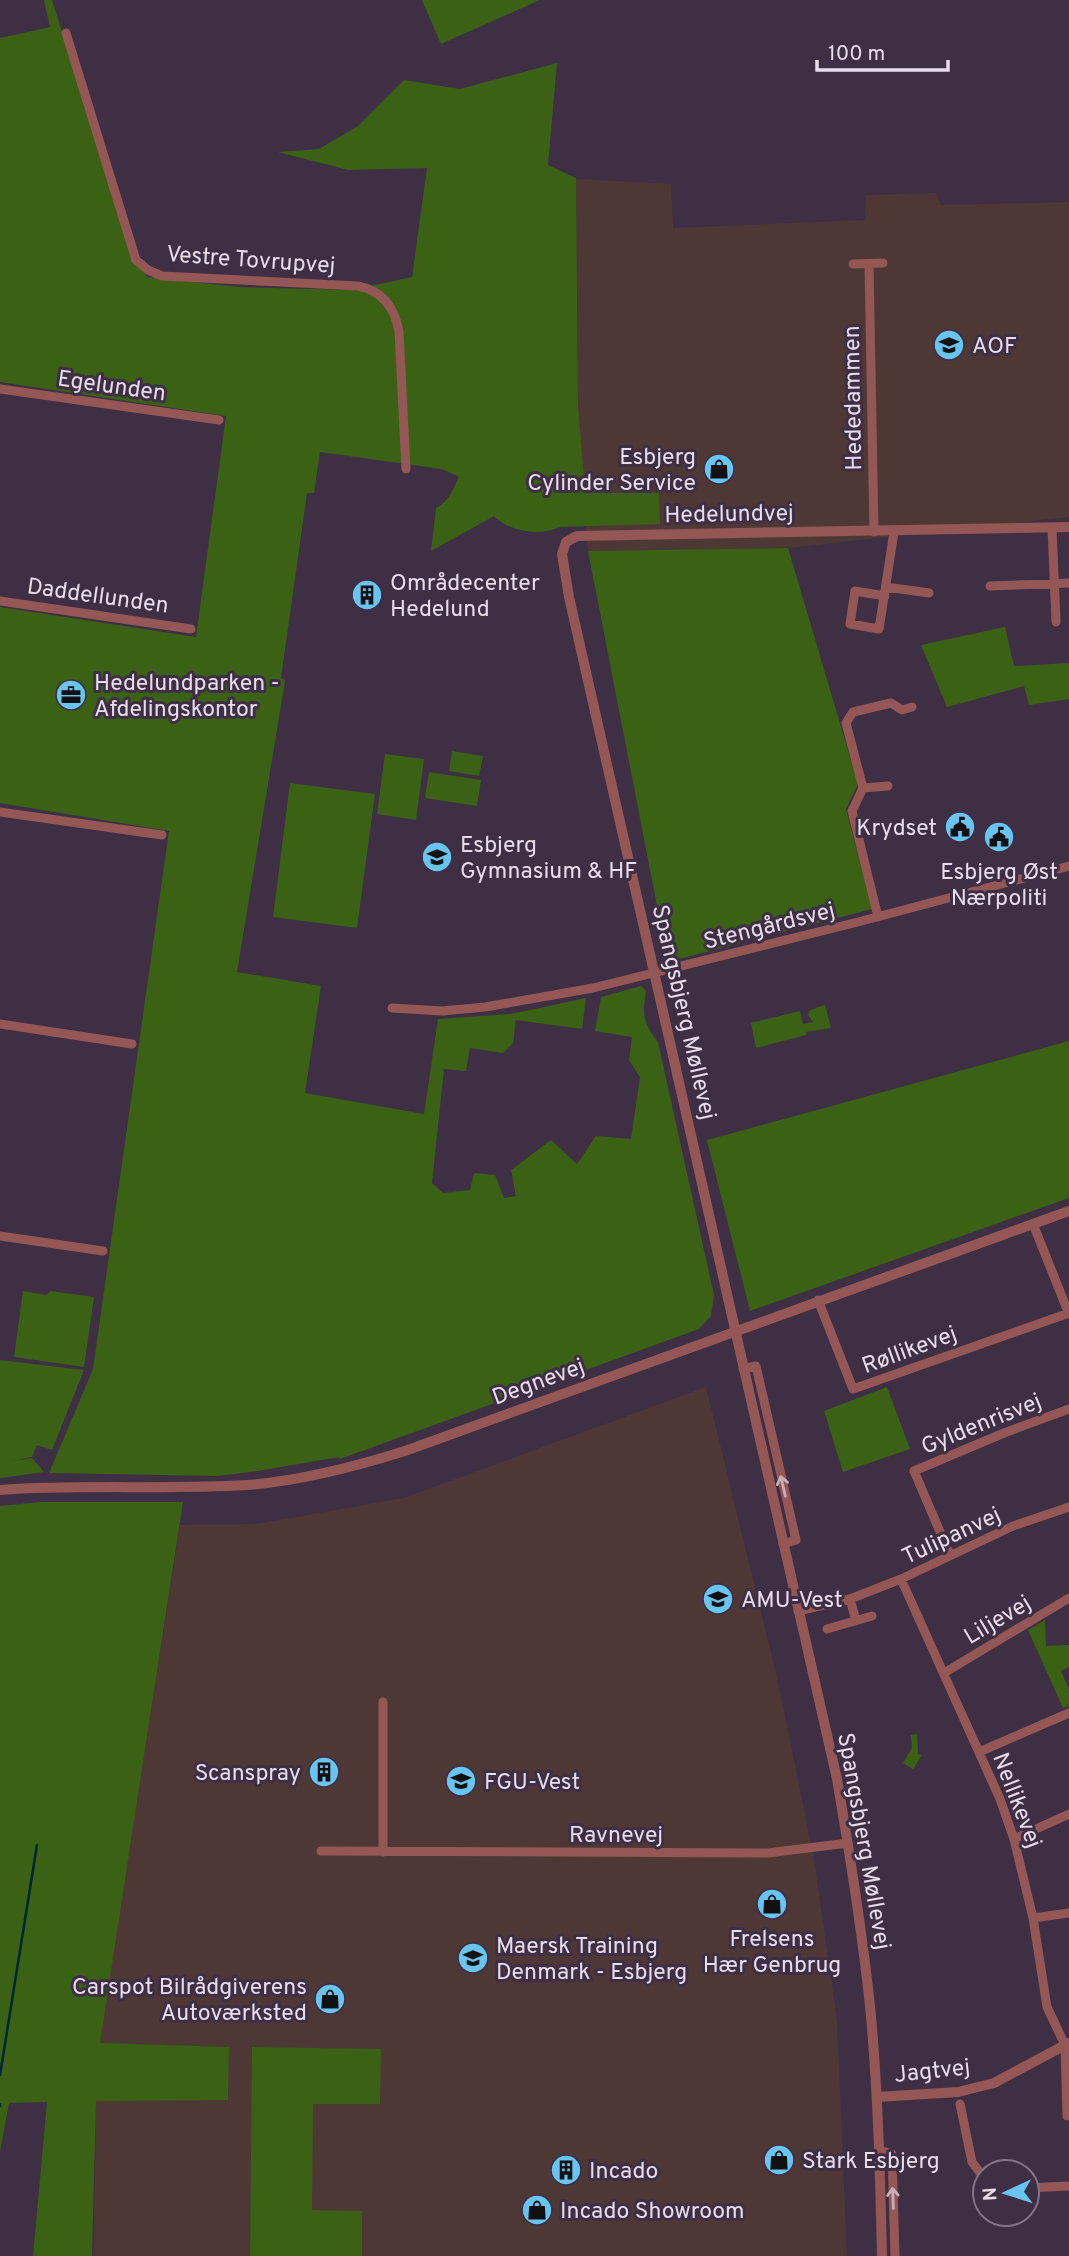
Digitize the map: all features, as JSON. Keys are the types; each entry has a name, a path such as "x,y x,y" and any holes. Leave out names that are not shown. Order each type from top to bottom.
{"street":[{"name":"Vestre Tovrupvej","path":"66,33 136,260 162,276 358,286 369,288 387,301 393,310 399,332 406,469"},
{"path":"853,264 883,263"},
{"name":"Hededammen","path":"869,264 874,531"},
{"name":"Egelunden","path":"0,389 219,420"},
{"name":"Hedelundvej","path":"566,542 577,536 1069,527"},
{"path":"1052,528 1056,622"},
{"path":"894,532 885,592 879,629 850,624 855,592 885,592 929,593"},
{"name":"Spangsbjerg Møllevej","path":"566,542 562,554 569,597 656,973 848,1843 861,1932 877,2096 882,2256"},
{"path":"990,586 1069,583"},
{"name":"Daddellunden","path":"0,601 191,629"},
{"path":"878,917 852,811 863,788 846,723 853,712 891,703 902,710 912,707"},
{"path":"863,788 888,786"},
{"path":"0,812 162,835"},
{"name":"Stengårdsvej","path":"392,1008 442,1011 508,1004 656,973 1069,866"},
{"path":"0,1024 132,1044"},
{"name":"Degnevej","path":"0,1490 43,1487 248,1485 360,1466 1069,1211"},
{"path":"1033,1224 1069,1313"},
{"path":"0,1236 103,1251"},
{"name":"Røllikevej","path":"818,1300 853,1389 1069,1313"},
{"name":"Gyldenrisvej","path":"950,1555 914,1471 1069,1409"},
{"name":"Tulipanvej","path":"798,1611 850,1599 901,1580 1013,1526 1069,1507"},
{"name":"Nellikevej","path":"901,1580 979,1752 1014,1839 1034,1918 1047,2007 1067,2044"},
{"name":"Liljevej","path":"944,1673 1069,1598"},
{"path":"850,1599 856,1621"},
{"path":"827,1629 872,1616"},
{"path":"383,1702 383,1852"},
{"path":"979,1752 1069,1713"},
{"path":"1014,1839 1069,1814"},
{"name":"Ravnevej","path":"320,1852 768,1853 848,1843"},
{"path":"1034,1918 1069,1913"},
{"path":"1067,2044 1067,2116"},
{"name":"Jagtvej","path":"877,2096 958,2092 994,2083 1067,2044"},
{"path":"960,2104 971,2158"},
{"name":"Spangsbjerg Møllevej","path":"879,2150 892,2154 895,2256"},
{"path":"1041,2187 1069,2186"}],"shaded area":[{"path":"576,179 671,184 673,228 865,220 866,195 936,193 941,205 1069,202 1069,517 788,548 588,551 578,404"},
{"path":"706,1387 778,1682 814,1859 837,2021 847,2256 94,2256 96,2101 228,2099 229,2047 99,2044 180,1525 256,1524 404,1498"}],"green space":[{"path":"44,0 52,0 134,259 147,277 239,287 352,290 412,277 427,168 348,170 278,152 319,149 358,126 404,80 460,89 557,63 548,165 576,178 578,404 585,493 659,493 660,524 560,527 535,532 509,526 494,516 431,551 436,508 447,499 459,477 442,469 320,452 314,493 307,493 281,678 285,681 237,972 321,986 305,1093 424,1114 438,1019 511,1014 586,998 582,1029 516,1020 513,1043 503,1053 470,1048 466,1071 444,1069 432,1183 443,1193 470,1190 474,1173 495,1175 504,1198 516,1196 511,1170 551,1140 577,1164 596,1136 631,1139 640,1077 629,1060 632,1037 595,1031 601,997 641,986 646,991 645,1018 658,1042 714,1295 711,1316 699,1329 340,1459 339,1457 218,1476 49,1473 93,1369 169,831 0,803 0,607 196,637 226,416 0,382 0,38 50,27"},
{"path":"422,0 540,0 441,44"},
{"path":"788,548 858,784 846,809 872,909 668,962 588,551"},
{"path":"1005,627 1014,666 1069,663 1069,699 1029,705 1024,686 947,707 921,645"},
{"path":"452,751 483,756 479,776 449,771"},
{"path":"385,754 424,759 416,820 377,814"},
{"path":"429,772 481,780 477,806 425,798"},
{"path":"290,783 375,794 357,928 273,917"},
{"path":"825,1005 831,1028 806,1032 806,1035 756,1048 751,1023 800,1011 803,1024 813,1022 808,1015 810,1010"},
{"path":"1069,1041 1069,1198 750,1311 707,1140"},
{"path":"23,1291 46,1295 51,1291 94,1297 84,1367 14,1357"},
{"path":"0,1360 84,1370 52,1450 37,1445 32,1457 12,1461 32,1458 44,1472 0,1478"},
{"path":"887,1387 910,1449 843,1472 824,1411"},
{"path":"40,1502 183,1502 100,2043 229,2047 228,2100 96,2101 92,2256 33,2256 47,2102 9,2103 0,2152 0,1506"},
{"path":"1045,1620 1046,1646 1069,1645 1069,1667 1061,1671 1069,1689 1069,1706 1063,1708 1028,1630"},
{"path":"917,1734 918,1754 922,1755 913,1769 903,1763 912,1748 911,1735"},
{"path":"252,2047 381,2049 380,2104 313,2104 312,2210 362,2211 362,2256 250,2256"}],"waterway":[{"path":"0,2075 37,1845"}],"place":[{"name":"AOF","path":"949,345"},
{"name":"Esbjerg Cylinder Service","path":"719,469"},
{"name":"Områdecenter Hedelund","path":"367,595"},
{"name":"Hedelundparken - Afdelingskontor","path":"71,695"},
{"name":"Krydset","path":"960,827"},
{"name":"Esbjerg Øst Nærpoliti","path":"999,837"},
{"name":"Esbjerg Gymnasium & HF","path":"437,857"},
{"name":"AMU-Vest","path":"718,1599"},
{"name":"Scanspray","path":"324,1772"},
{"name":"FGU-Vest","path":"461,1781"},
{"name":"Frelsens Hær Genbrug","path":"772,1904"},
{"name":"Maersk Training Denmark - Esbjerg","path":"473,1958"},
{"name":"Carspot Bilrådgiverens Autoværksted","path":"330,1999"},
{"name":"Stark Esbjerg","path":"779,2160"},
{"name":"Incado","path":"566,2170"},
{"name":"Incado Showroom","path":"537,2210"}]}
